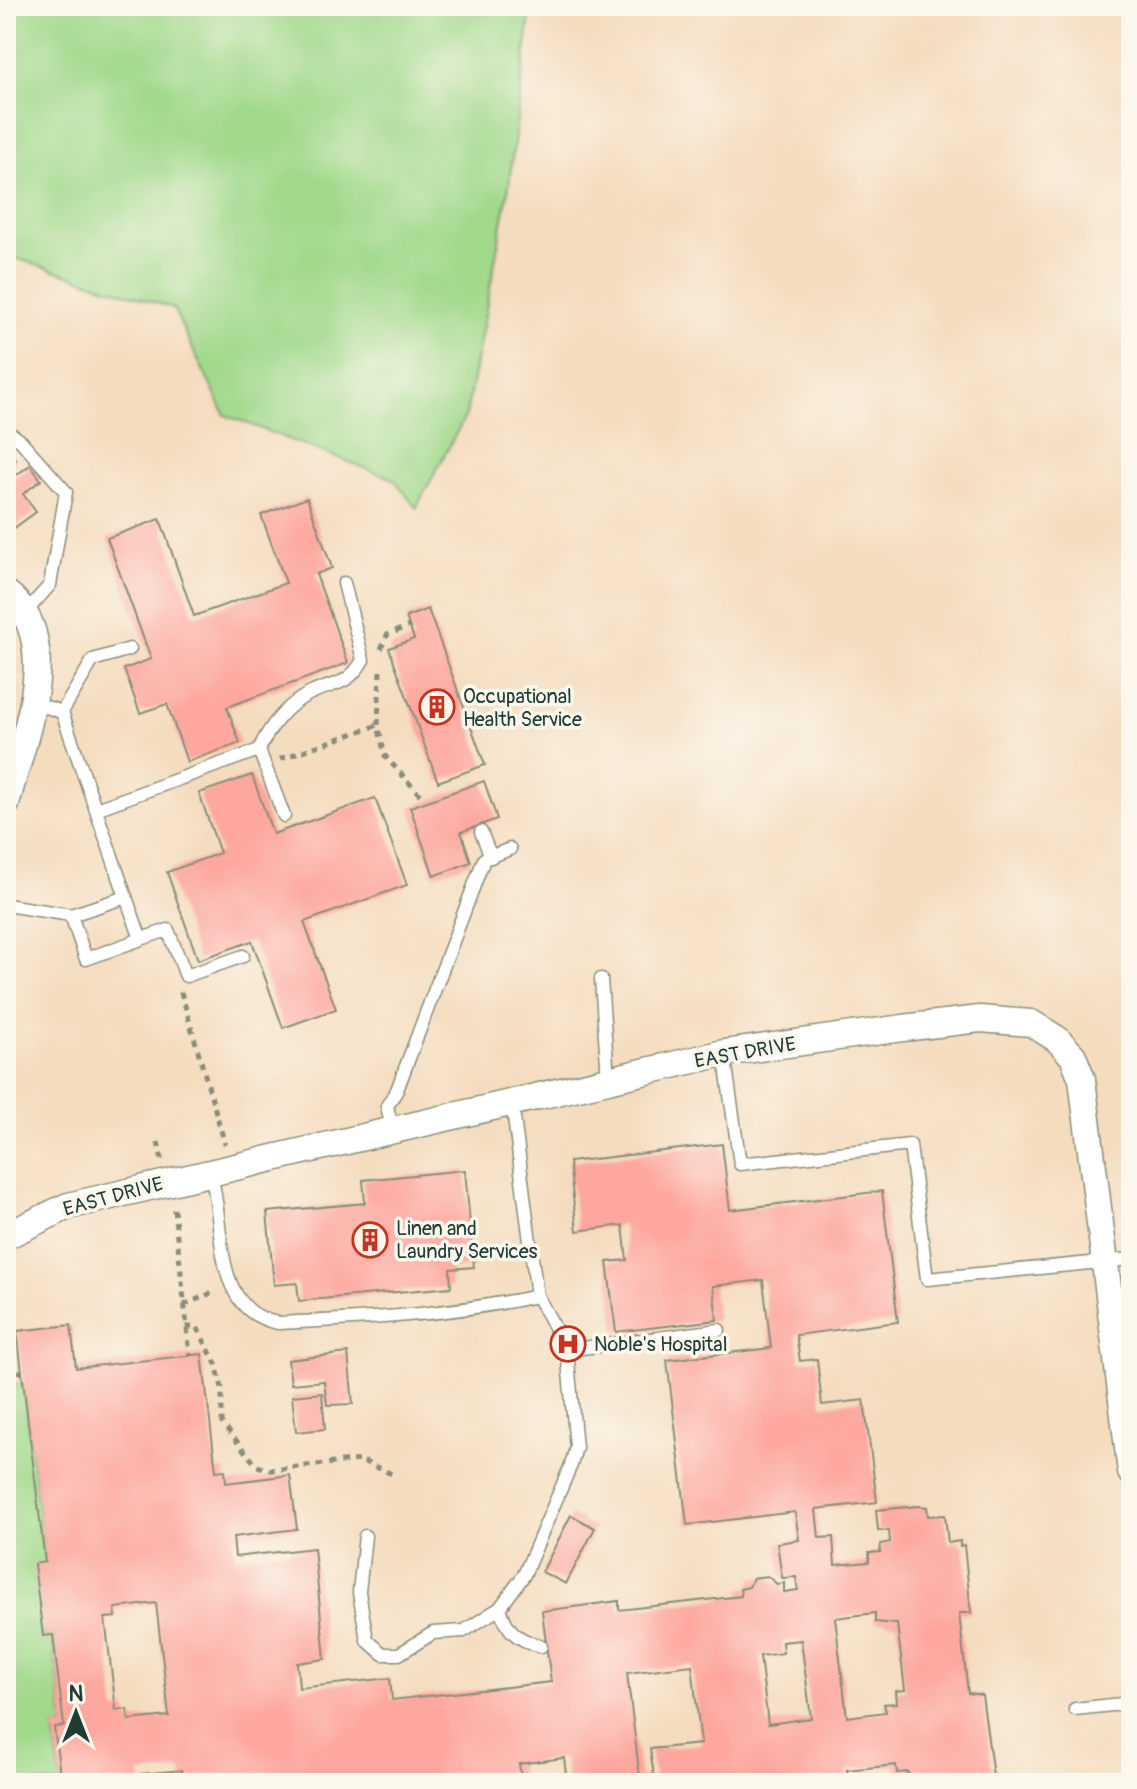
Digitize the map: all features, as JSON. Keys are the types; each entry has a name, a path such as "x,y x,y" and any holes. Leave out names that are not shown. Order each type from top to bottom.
{"street":[{"path":"6,593 16,600 34,633 40,667 6,804"},
{"name":"EAST DRIVE","path":"6,1236 68,1206 724,1053 980,1019 1031,1023 1057,1039 1073,1056 1082,1079 1118,1260 1131,1472"}],"lane":[{"path":"6,430 21,441 66,492 50,585 24,614"},
{"path":"284,816 259,750 268,730 288,710 307,695 353,677 363,660 344,583"},
{"path":"62,712 93,660 130,649"},
{"path":"31,702 62,712"},
{"path":"62,712 141,939"},
{"path":"96,809 259,750"},
{"path":"481,832 491,857"},
{"path":"393,1132 387,1106 397,1090 484,859 510,849"},
{"path":"6,905 71,915 126,897"},
{"path":"71,915 86,959 168,930 186,976 243,956"},
{"path":"601,979 608,1079"},
{"path":"724,1053 740,1164 910,1145 927,1279 1118,1260"},
{"path":"365,1536 359,1592 367,1640 383,1654 399,1654 433,1633 464,1631 500,1608 524,1575 576,1447 567,1350 537,1296 512,1102"},
{"path":"210,1171 229,1285 243,1308 260,1320 278,1323 398,1317 485,1308 537,1296"},
{"path":"567,1350 719,1330"},
{"path":"500,1608 506,1626 523,1641 541,1646"},
{"path":"1075,1709 1131,1703"}],"path":[{"path":"409,626 387,635 382,646 378,725 385,756 421,796"},
{"path":"264,765 378,725"},
{"path":"184,1305 229,1285"},
{"path":"186,1327 197,1327 216,1364 222,1388 222,1423 257,1466 271,1470 360,1460 392,1474"},
{"path":"216,1364 223,1362"},
{"path":"6,1372 22,1372"}],"green space":[{"path":"6,6 531,6 508,192 466,415 416,508 394,479 225,415 173,308 6,255"},
{"path":"23,1383 45,1562 43,1636 53,1635 64,1726 54,1728 61,1783 6,1783 6,1384"}],"building":[{"path":"6,455 16,459 8,475 11,479 30,465 41,480 23,494 36,512 6,534"},
{"path":"307,498 332,568 316,574 348,663 227,707 240,743 187,762 167,704 140,713 124,669 151,659 107,538 160,519 194,616 286,583 261,515"},
{"name":"Occupational Health Service","path":"428,609 485,765 438,782 389,648 414,639 406,617"},
{"path":"252,775 273,834 375,798 407,885 304,922 336,1009 283,1028 252,941 198,960 167,872 220,853 199,793"},
{"path":"484,781 497,819 461,832 471,862 434,876 410,807"},
{"name":"Noble's Hospital","path":"722,1144 730,1210 882,1191 898,1322 796,1335 800,1361 817,1359 822,1405 864,1400 877,1502 816,1509 819,1538 833,1537 835,1565 869,1562 869,1553 880,1552 881,1544 890,1542 889,1531 878,1530 876,1510 919,1506 927,1507 928,1516 945,1515 948,1543 960,1541 960,1546 964,1545 971,1613 959,1613 968,1693 982,1695 993,1776 978,1778 979,1783 917,1783 909,1781 908,1772 897,1773 896,1765 847,1770 848,1783 567,1783 564,1758 519,1764 522,1783 183,1783 182,1770 141,1774 142,1783 61,1783 54,1727 64,1726 53,1635 43,1636 34,1564 45,1562 17,1331 71,1325 76,1368 202,1354 216,1471 225,1470 226,1483 290,1475 297,1529 233,1537 235,1557 314,1548 325,1659 297,1663 299,1688 390,1678 392,1700 551,1682 542,1611 619,1601 619,1610 741,1596 740,1589 749,1587 753,1578 767,1576 777,1584 784,1583 784,1592 798,1590 796,1577 782,1578 777,1543 799,1540 795,1512 687,1525 667,1360 771,1348 763,1280 713,1286 717,1320 616,1332 607,1262 627,1260 623,1225 577,1231 569,1162","holes":["156,1603 169,1716 129,1720 127,1709 116,1710 105,1618 116,1617 115,1608","875,1613 875,1622 897,1624 905,1690 896,1691 897,1703 884,1704 886,1712 847,1717 835,1618","801,1640 811,1718 768,1724 760,1656 783,1653 782,1642","692,1665 701,1744 650,1749 654,1776 640,1778 627,1673"]},
{"name":"Linen and Laundry Services","path":"465,1170 474,1267 450,1269 451,1287 299,1301 297,1283 274,1285 267,1212 365,1203 363,1180"},
{"path":"348,1353 353,1404 327,1405 324,1381 291,1384 288,1360"},
{"path":"322,1393 325,1429 296,1432 292,1396"},
{"path":"571,1515 595,1528 566,1584 542,1572"}],"place":[{"name":"Occupational Health Service","path":"437,707"},
{"name":"Linen and Laundry Services","path":"370,1240"},
{"name":"Noble's Hospital","path":"568,1344"}]}
